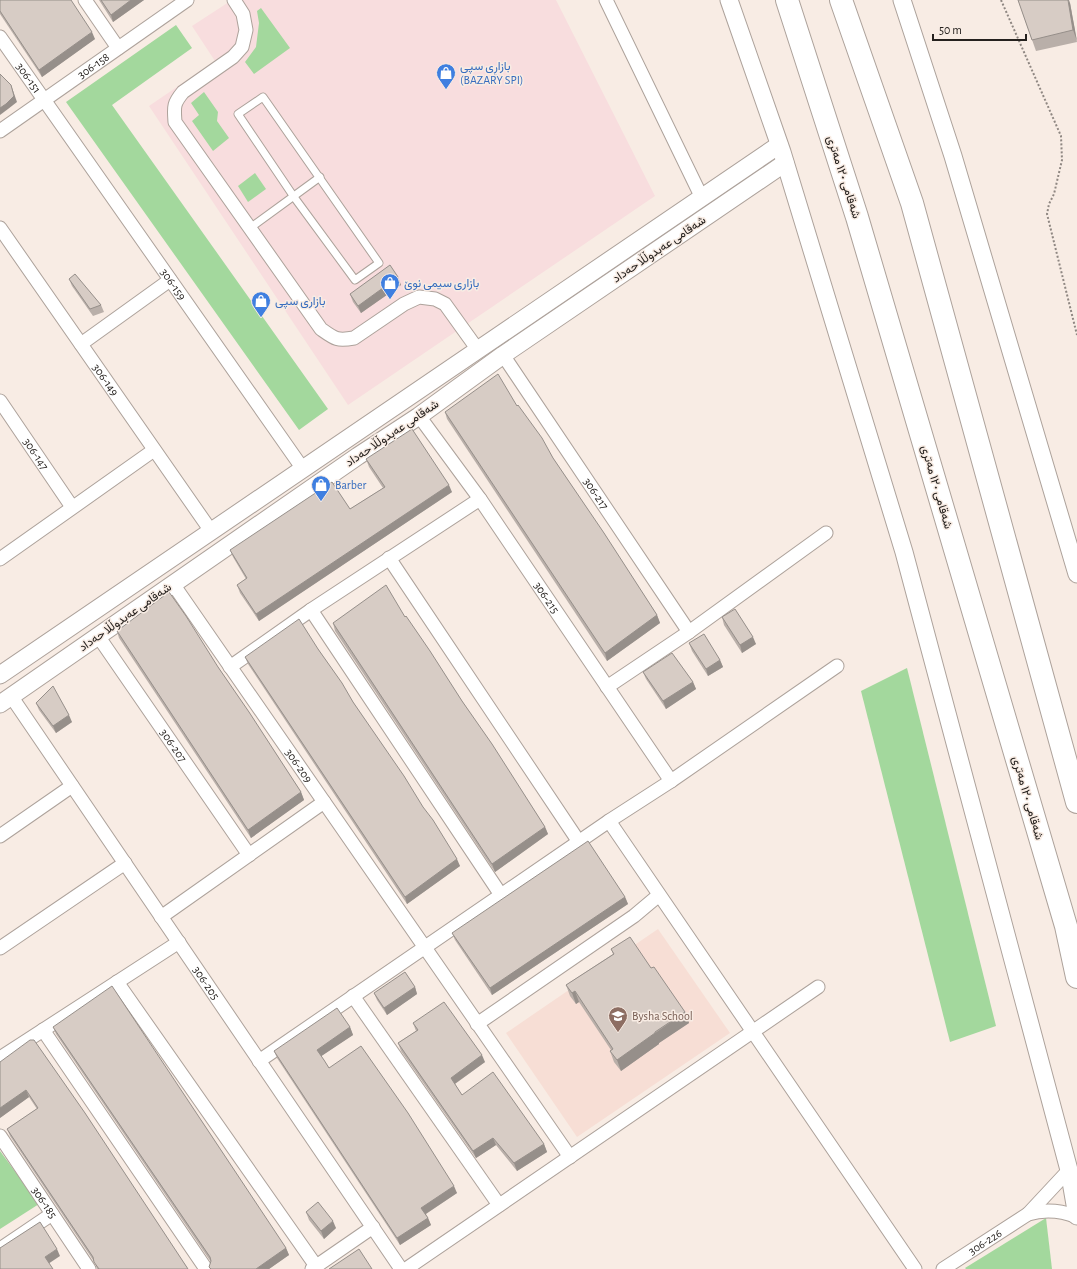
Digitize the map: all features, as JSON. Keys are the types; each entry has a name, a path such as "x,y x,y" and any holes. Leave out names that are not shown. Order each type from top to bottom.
{"highway":[{"name":"شەقامی ١٢٠ مەتری","path":"788,0 859,225 1066,926 1077,977"},
{"path":"841,0 912,203 1077,802"}],"street":[{"path":"85,0 118,48"},
{"name":"306-158","path":"0,130 187,0"},
{"path":"234,0 243,14 246,30 242,47 233,57 183,92 177,99 174,108 176,122 321,329 334,338 344,340 354,338 404,304 419,298 435,299 445,304 478,350"},
{"path":"606,0 702,198"},
{"path":"728,0 785,163 904,552 1069,1170 1077,1216"},
{"path":"902,0 953,156 1077,574"},
{"name":"306-151","path":"0,37 44,100"},
{"name":"306-159","path":"44,100 303,469"},
{"name":"شەقامی عەبدوڵڵا حەداد","path":"0,675 779,145"},
{"name":"شەقامی عەبدوڵڵا حەداد","path":"6,700 358,456 419,416 503,355 785,163"},
{"name":"306-149","path":"0,228 211,531"},
{"path":"81,344 170,280"},
{"name":"306-217","path":"503,355 689,632"},
{"name":"306-147","path":"0,401 72,507"},
{"name":"306-215","path":"419,416 480,499 672,781"},
{"path":"347,439 358,456"},
{"path":"0,559 154,450"},
{"path":"230,667 311,610 480,499"},
{"path":"607,687 689,632 826,533"},
{"path":"389,558 579,842"},
{"name":"306-209","path":"173,584 570,1157"},
{"path":"311,610 501,895"},
{"name":"306-207","path":"98,636 249,855"},
{"path":"259,1060 609,821 672,781 837,666"},
{"name":"306-205","path":"6,700 72,786 401,1269"},
{"path":"0,836 72,786"},
{"path":"162,917 324,802"},
{"path":"609,821 915,1269"},
{"path":"0,948 125,863"},
{"path":"477,1024 634,916 659,895"},
{"path":"0,1058 179,942"},
{"path":"117,982 314,1267 373,1227"},
{"path":"406,1269 818,987"},
{"path":"353,996 499,1205"},
{"path":"43,1030 206,1269"},
{"name":"306-185","path":"0,1136 89,1269"},
{"name":"306-226","path":"943,1269 1028,1214 1069,1170"},
{"name":"306-226","path":"1028,1214 1053,1210 1077,1216"},
{"path":"0,1249 52,1214"}],"lane":[{"path":"263,97 320,177 379,263 355,280 294,197 238,114 263,97"},
{"path":"250,228 320,177"}],"path":[{"path":"1001,0 1061,136 1062,160 1054,194 1049,204 1047,214 1077,335"}],"shaded area":[{"name":"بازاری سیمی نوێ","path":"232,0 556,0 655,196 348,405 149,106 215,61 192,26"},
{"name":"Bysha School","path":"658,929 730,1033 577,1137 506,1033"}],"green space":[{"path":"261,8 290,48 254,74 245,62 256,47 259,23 257,11"},
{"path":"176,25 192,48 112,105 328,409 299,430 66,102"},
{"path":"204,92 218,112 217,121 229,138 213,151 192,121 199,115 191,103"},
{"path":"255,173 266,189 248,202 238,186"},
{"path":"907,668 996,1026 950,1042 861,691"},
{"path":"0,1151 39,1204 0,1229"},
{"path":"1046,1218 1052,1269 965,1268"}],"building":[{"path":"0,0 71,0 92,32 39,70 0,11"},
{"path":"101,0 131,0 111,15"},
{"path":"1018,0 1068,0 1073,30 1032,40"},
{"path":"0,74 11,85 14,96 0,108"},
{"path":"390,265 398,277 358,306 350,294"},
{"path":"75,274 101,305 90,309 69,279"},
{"path":"498,374 517,406 518,405 542,438 553,458 657,615 605,653 445,412"},
{"path":"412,429 449,485 256,614 237,585 247,578 230,550 332,482 350,509 385,487 366,459"},
{"path":"386,585 405,617 406,616 492,744 545,827 492,864 333,623"},
{"path":"169,592 301,792 248,830 117,631"},
{"path":"735,609 753,637 740,645 722,617"},
{"path":"299,619 433,820 457,859 405,897 245,657"},
{"path":"704,634 720,660 706,669 689,643"},
{"path":"672,653 693,682 663,701 643,672"},
{"path":"53,686 69,715 53,726 36,703"},
{"path":"588,841 625,897 490,988 452,933"},
{"path":"630,937 651,968 654,967 685,1012 617,1060 610,1051 613,1049 575,991 572,993 566,985 614,954 611,949"},
{"path":"405,972 415,987 384,1008 374,993"},
{"path":"112,986 286,1248 256,1269 211,1269 209,1267 211,1261 210,1257 53,1027"},
{"path":"444,1002 482,1055 451,1078 462,1095 493,1072 544,1144 514,1163 493,1138 473,1151 398,1043 418,1030 413,1023"},
{"path":"337,1008 350,1027 317,1050 329,1068 361,1046 408,1113 454,1186 421,1208 428,1218 397,1238 274,1051"},
{"path":"30,1040 34,1040 85,1113 188,1269 99,1269 94,1262 93,1257 7,1129 38,1108 26,1090 0,1108 0,1062"},
{"path":"318,1202 333,1221 321,1231 306,1212"},
{"path":"40,1222 57,1249 45,1257 53,1269 0,1269 0,1248"},
{"path":"359,1249 372,1269 329,1269"}],"place":[{"name":"بازاڕی سپی (BAZARY SPI)","path":"446,90"},
{"name":"بازاری سیمی نوێ","path":"390,300"},
{"name":"بازاری سپی","path":"261,318"},
{"name":"Barber","path":"321,502"},
{"name":"Bysha School","path":"618,1033"}]}
